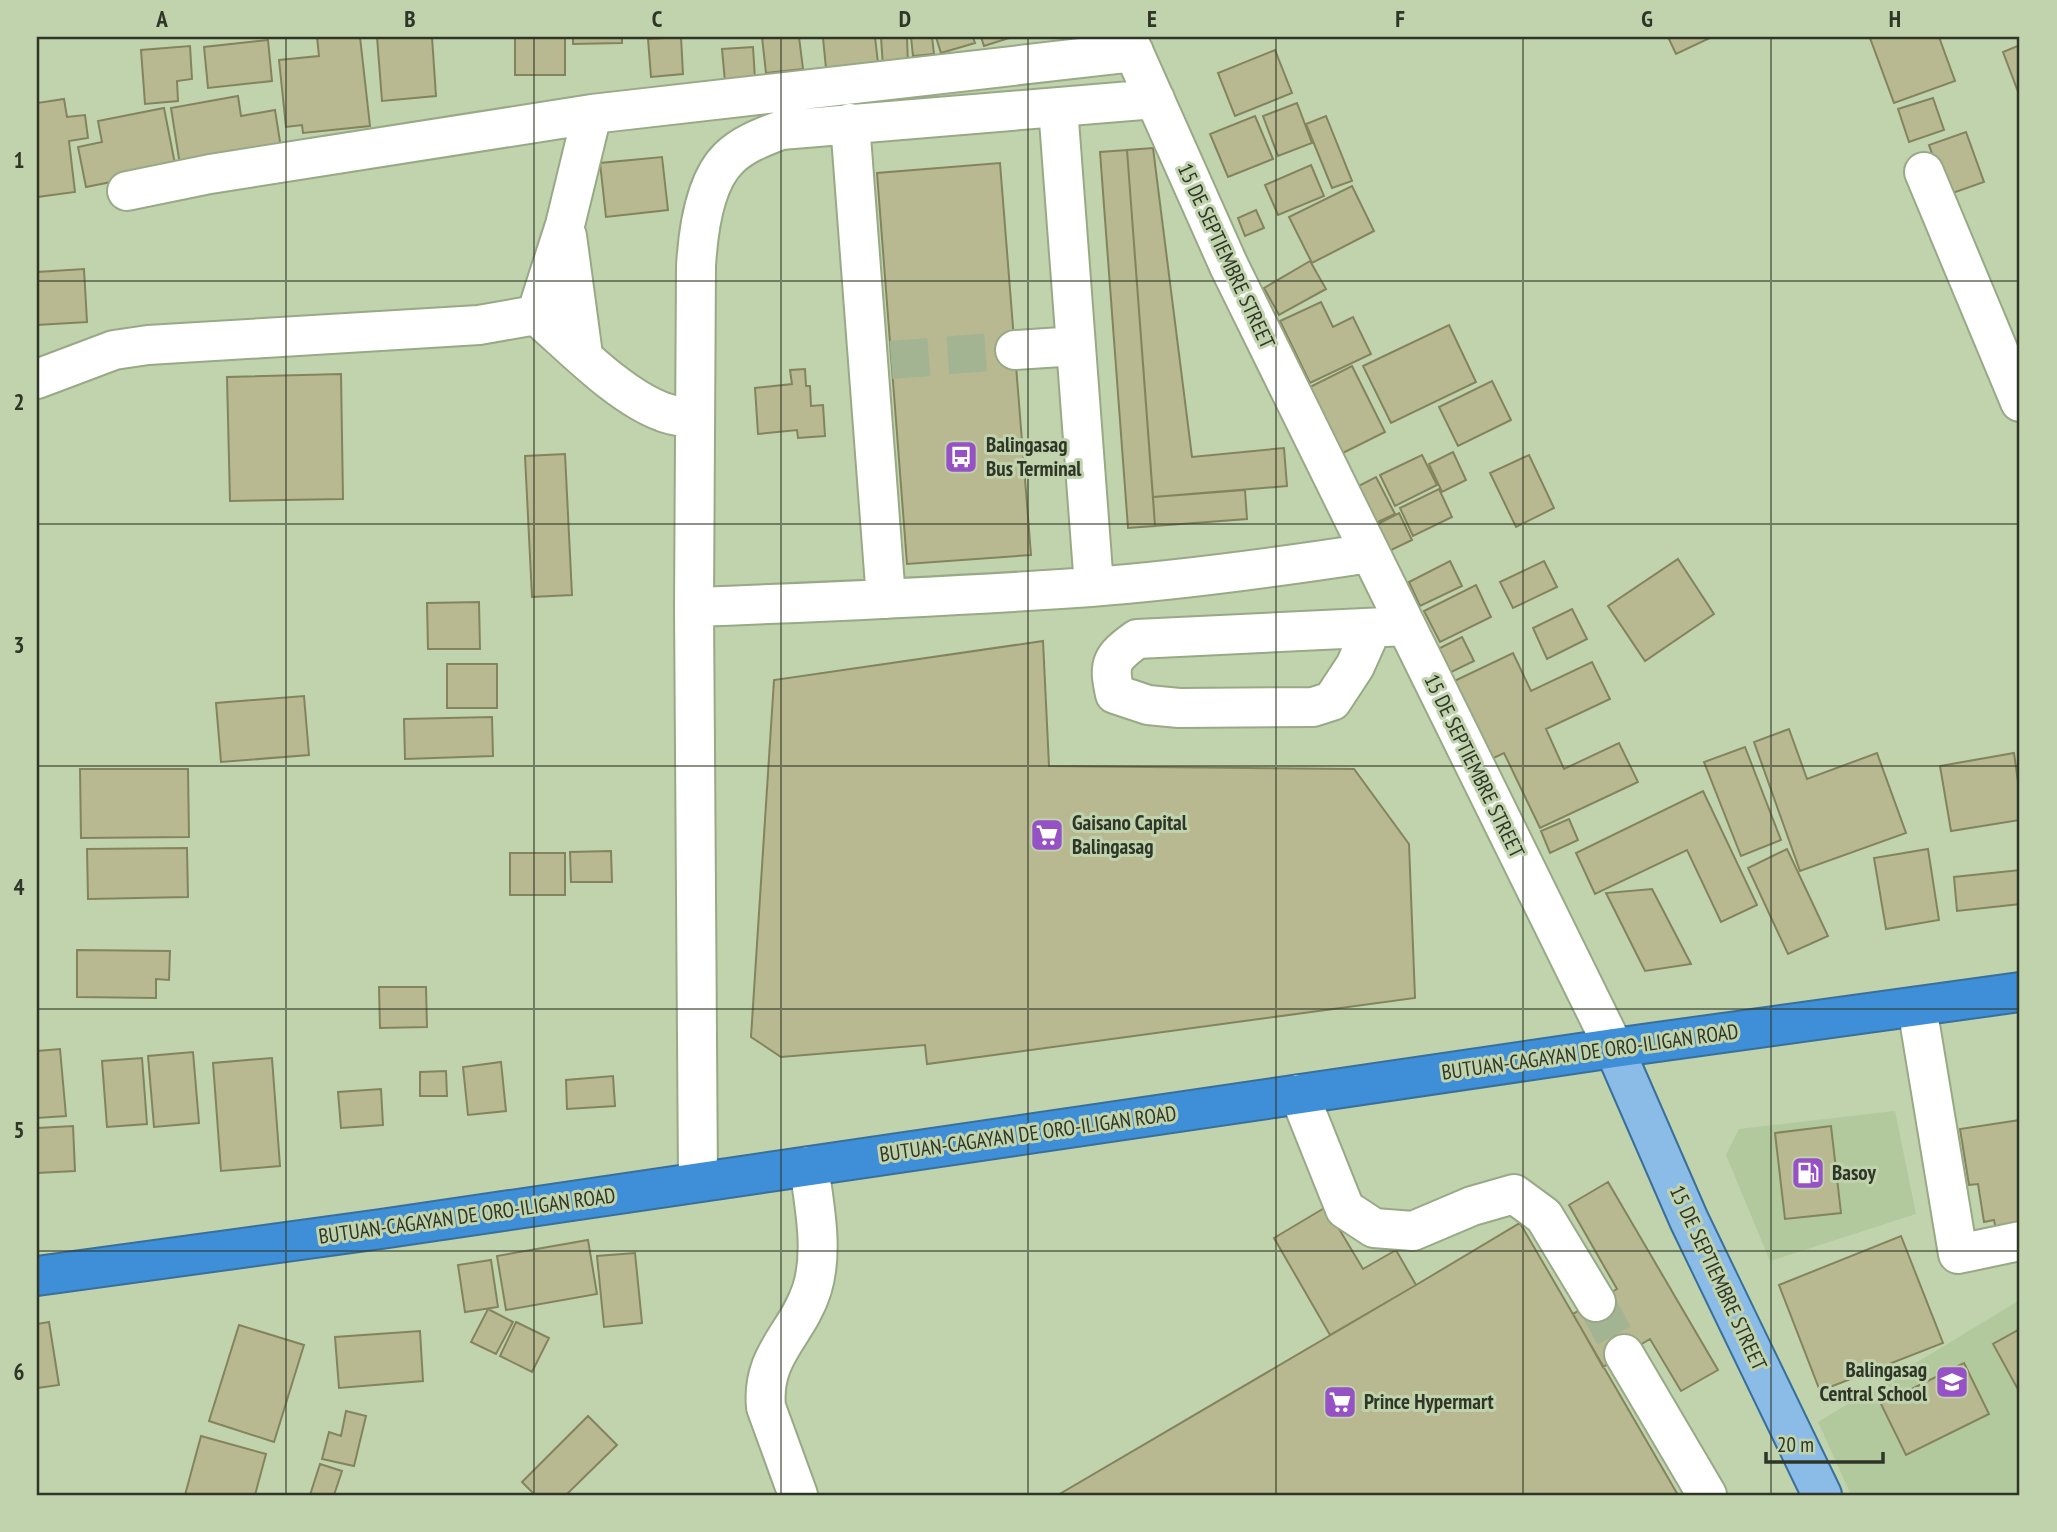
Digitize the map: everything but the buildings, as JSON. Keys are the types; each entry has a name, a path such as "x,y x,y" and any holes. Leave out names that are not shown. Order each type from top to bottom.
{"highway":[{"name":"BUTUAN-CAGAYAN DE ORO-ILIGAN ROAD","path":"37,1276 368,1231 1614,1048 2020,992"}],"main road":[{"name":"15 DE SEPTIEMBRE STREET","path":"1614,1048 1689,1220 1822,1495"}],"street":[{"name":"15 DE SEPTIEMBRE STREET","path":"1131,44 1228,266 1370,554 1389,627 1614,1048"},
{"path":"127,191 210,174 592,114 1131,44"},
{"path":"698,1182 694,607 696,266 698,227 710,190 727,159 750,143 781,130 1155,99"},
{"path":"1058,107 1094,586"},
{"path":"536,315 565,225 592,114"},
{"path":"850,123 880,361 886,599"},
{"path":"1924,172 2020,402"},
{"path":"565,225 583,355"},
{"path":"37,379 114,350 148,345 479,324 536,315 641,402 664,413 695,419"},
{"path":"1015,350 1076,346"},
{"path":"694,607 1094,586 1370,554"},
{"path":"1389,627 1355,666 1332,701 1314,707 1179,708 1148,705 1115,694 1110,671 1118,653 1136,639 1389,627"},
{"path":"1917,1007 1958,1254 2020,1241"},
{"path":"1299,1094 1345,1209 1374,1228 1413,1231 1472,1206 1514,1195 1544,1216 1596,1301"},
{"path":"798,1495 766,1407 764,1392 766,1376 802,1311 812,1289 816,1270 816,1216 808,1166"},
{"path":"1624,1354 1707,1495"}],"shaded area":[{"path":"1895,1111 1916,1214 1770,1261 1726,1155 1739,1129"},
{"name":"Balingasag Central School","path":"2020,1300 2020,1495 1851,1495 1818,1422"}],"tunnel":[{"path":"891,360 1015,350"},
{"path":"1596,1302 1624,1354"}],"place":[{"name":"Balingasag Bus Terminal","path":"961,457"},
{"name":"Gaisano Capital Balingasag","path":"1047,835"},
{"name":"Basoy","path":"1808,1173"},
{"name":"Balingasag Central School","path":"1952,1382"},
{"name":"Prince Hypermart","path":"1340,1402"}]}
